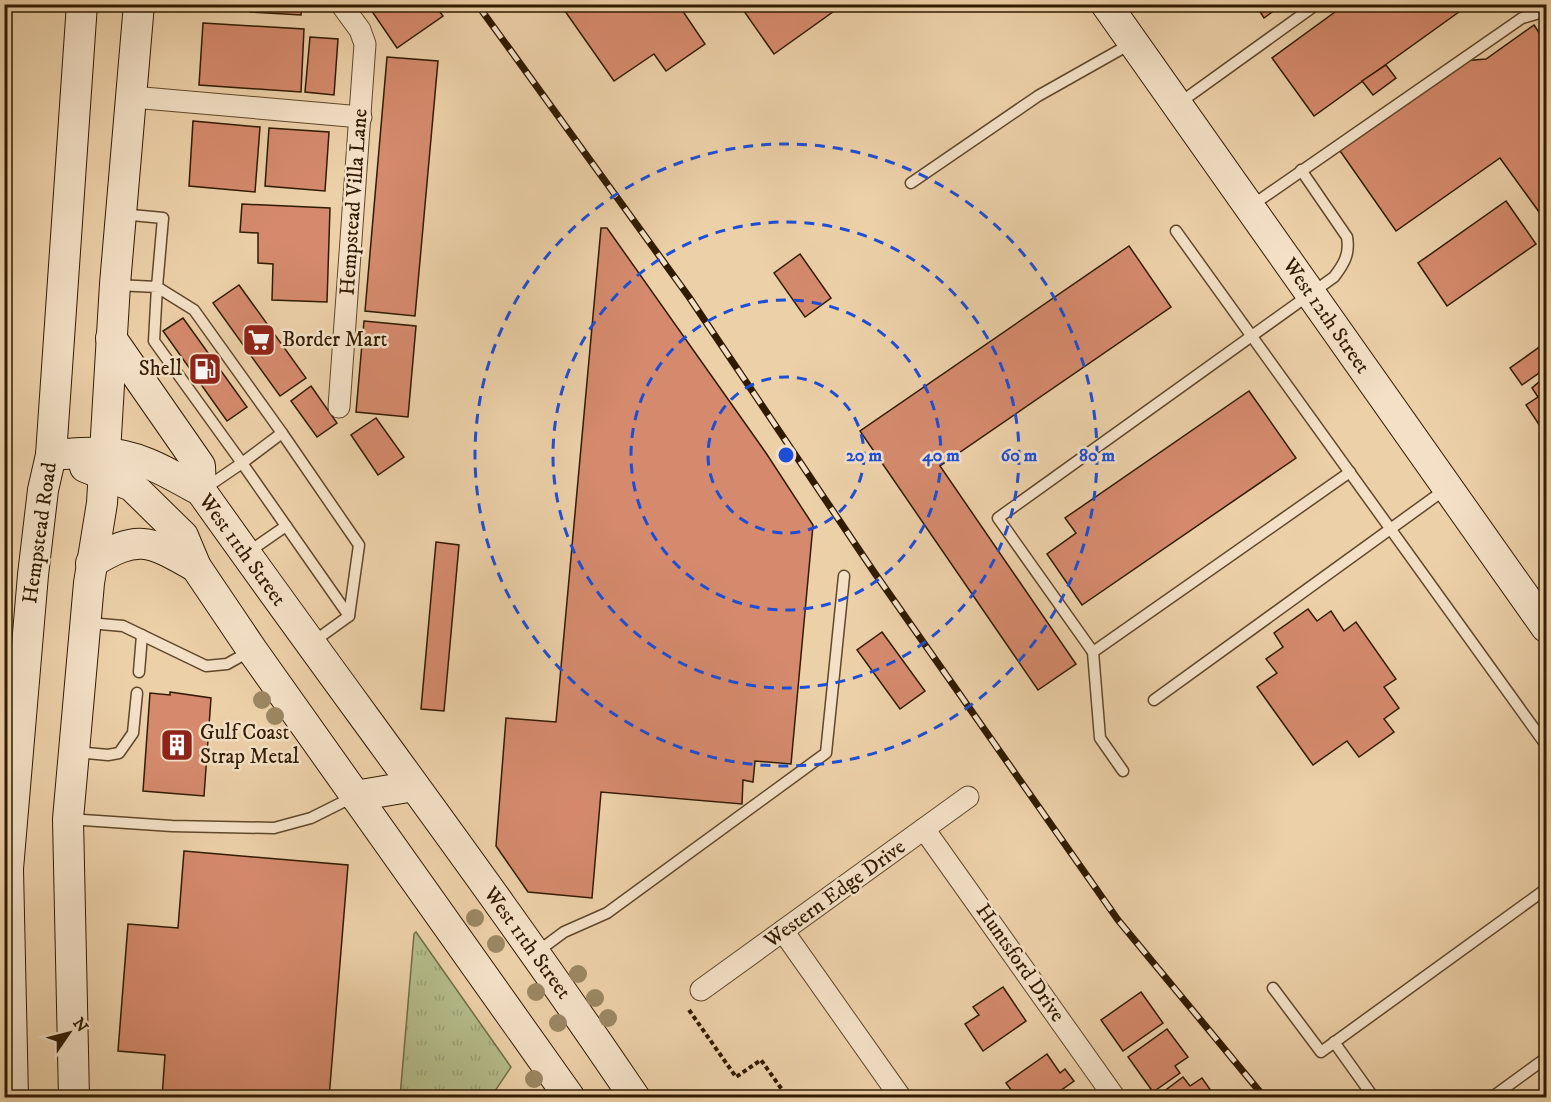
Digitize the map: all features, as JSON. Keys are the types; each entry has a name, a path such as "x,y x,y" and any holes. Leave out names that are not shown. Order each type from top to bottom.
{"main road":[{"name":"Hempstead Road","path":"13,1098 8,869 33,575 43,490 51,455 82,4"},
{"path":"74,1098 68,819 76,752 91,563 102,503 111,338 139,4"},
{"name":"West 12th Street","path":"1114,7 1132,43 1546,627"},
{"path":"111,338 200,466 201,491"},
{"name":"West 11th Street","path":"51,455 103,463 152,464 201,491 310,644 537,952 635,1098"},
{"name":"West 11th Street","path":"103,463 132,486 183,536 196,567 252,650 570,1098"},
{"path":"91,563 115,549 151,543 196,567"},
{"path":"355,796 414,786"}],"street":[{"name":"Hempstead Villa Lane","path":"339,407 365,44 360,30 341,4"},
{"path":"132,97 361,117"},
{"name":"Western Edge Drive","path":"701,990 968,797"},
{"name":"Huntsford Drive","path":"924,829 1115,1098"},
{"path":"783,931 901,1098"}],"lane":[{"path":"1176,105 1317,4"},
{"path":"1248,207 1522,18 1546,11"},
{"path":"911,183 1038,96 1132,43"},
{"path":"1123,771 1100,738 1093,652 998,519 1334,277 1343,265 1349,250 1347,237 1334,214 1301,170"},
{"path":"122,214 163,218 154,341 349,616"},
{"path":"1176,231 1546,745"},
{"path":"115,285 157,287 194,310 359,545 349,616 310,644"},
{"path":"201,491 282,434"},
{"path":"1093,652 1350,472"},
{"path":"1154,700 1447,488"},
{"path":"246,554 286,526"},
{"path":"537,952 564,932 607,914 826,753 844,576"},
{"path":"86,622 123,627 207,666 227,664 252,650"},
{"path":"139,672 142,634"},
{"path":"76,752 108,755 119,753 133,734 137,693"},
{"path":"68,819 183,826 274,828 311,818 355,796"},
{"path":"1273,988 1321,1052 1546,889"},
{"path":"1334,1042 1374,1098"},
{"path":"1491,1098 1546,1058"}],"path":[{"path":"701,990 684,1002 736,1077 761,1060 788,1098"}],"green space":[{"path":"416,932 511,1067 491,1097 400,1097"}],"building":[{"path":"251,4 302,4 301,15 250,12"},
{"path":"367,4 434,4 443,16 397,48"},
{"path":"560,4 678,4 705,44 666,71 654,54 614,81"},
{"path":"739,4 844,4 774,54"},
{"path":"1255,4 1283,4 1264,18"},
{"path":"1346,4 1470,4 1314,116 1272,58"},
{"path":"203,23 304,29 301,92 199,85"},
{"path":"1534,25 1546,43 1546,212 1542,216 1500,158 1396,231 1338,148 1462,61 1486,59"},
{"path":"310,37 338,39 334,95 305,92"},
{"path":"387,57 438,61 415,316 365,311"},
{"path":"1386,65 1396,78 1373,95 1362,81"},
{"path":"193,121 260,127 255,192 189,186"},
{"path":"269,128 329,132 325,191 265,186"},
{"path":"1506,201 1536,244 1447,306 1418,263"},
{"path":"242,204 330,208 327,302 272,300 273,264 258,263 258,233 240,232"},
{"path":"601,228 607,228 766,453 813,525 791,764 755,761 753,782 743,780 742,804 601,792 592,898 528,892 496,846 506,718 556,722"},
{"path":"1129,246 1171,307 940,466 1076,664 1038,690 860,431"},
{"path":"800,254 831,298 805,317 774,273"},
{"name":"Border Mart","path":"239,285 306,378 280,396 213,303"},
{"name":"Shell","path":"183,318 247,407 227,421 163,331"},
{"path":"364,321 416,326 408,417 356,412"},
{"path":"1545,343 1546,368 1522,385 1510,368"},
{"path":"1546,376 1546,435 1526,405 1538,397 1532,388"},
{"path":"311,386 337,423 317,437 291,401"},
{"path":"1249,391 1296,458 1082,605 1047,554 1076,533 1065,518"},
{"path":"376,418 404,457 378,475 351,435"},
{"path":"436,542 459,545 444,711 421,709"},
{"path":"1308,609 1317,621 1331,611 1344,631 1356,622 1396,679 1384,687 1399,708 1384,719 1394,732 1359,757 1347,741 1313,765 1257,687 1277,673 1266,659 1283,647 1274,633"},
{"path":"882,632 925,691 900,709 857,650"},
{"name":"Gulf Coast Strap Metal","path":"170,692 211,698 204,796 143,791 150,693 170,695"},
{"path":"184,851 348,865 329,1098 162,1098 165,1055 118,1051 128,924 178,928"},
{"path":"1003,987 1026,1021 983,1051 965,1024 979,1015 973,1007"},
{"path":"1141,992 1163,1023 1123,1051 1101,1020"},
{"path":"1167,1029 1188,1057 1175,1066 1180,1073 1153,1092 1128,1057"},
{"path":"1047,1054 1060,1073 1065,1069 1074,1081 1050,1098 1017,1098 1006,1083"},
{"path":"1183,1077 1190,1086 1202,1078 1216,1098 1155,1098"}],"railway":[{"path":"477,4 689,297 874,572 1118,920 1265,1098"}],"place":[{"name":"Border Mart","path":"259,340"},
{"name":"Shell","path":"205,369"},
{"name":"Gulf Coast Strap Metal","path":"177,745"}]}
